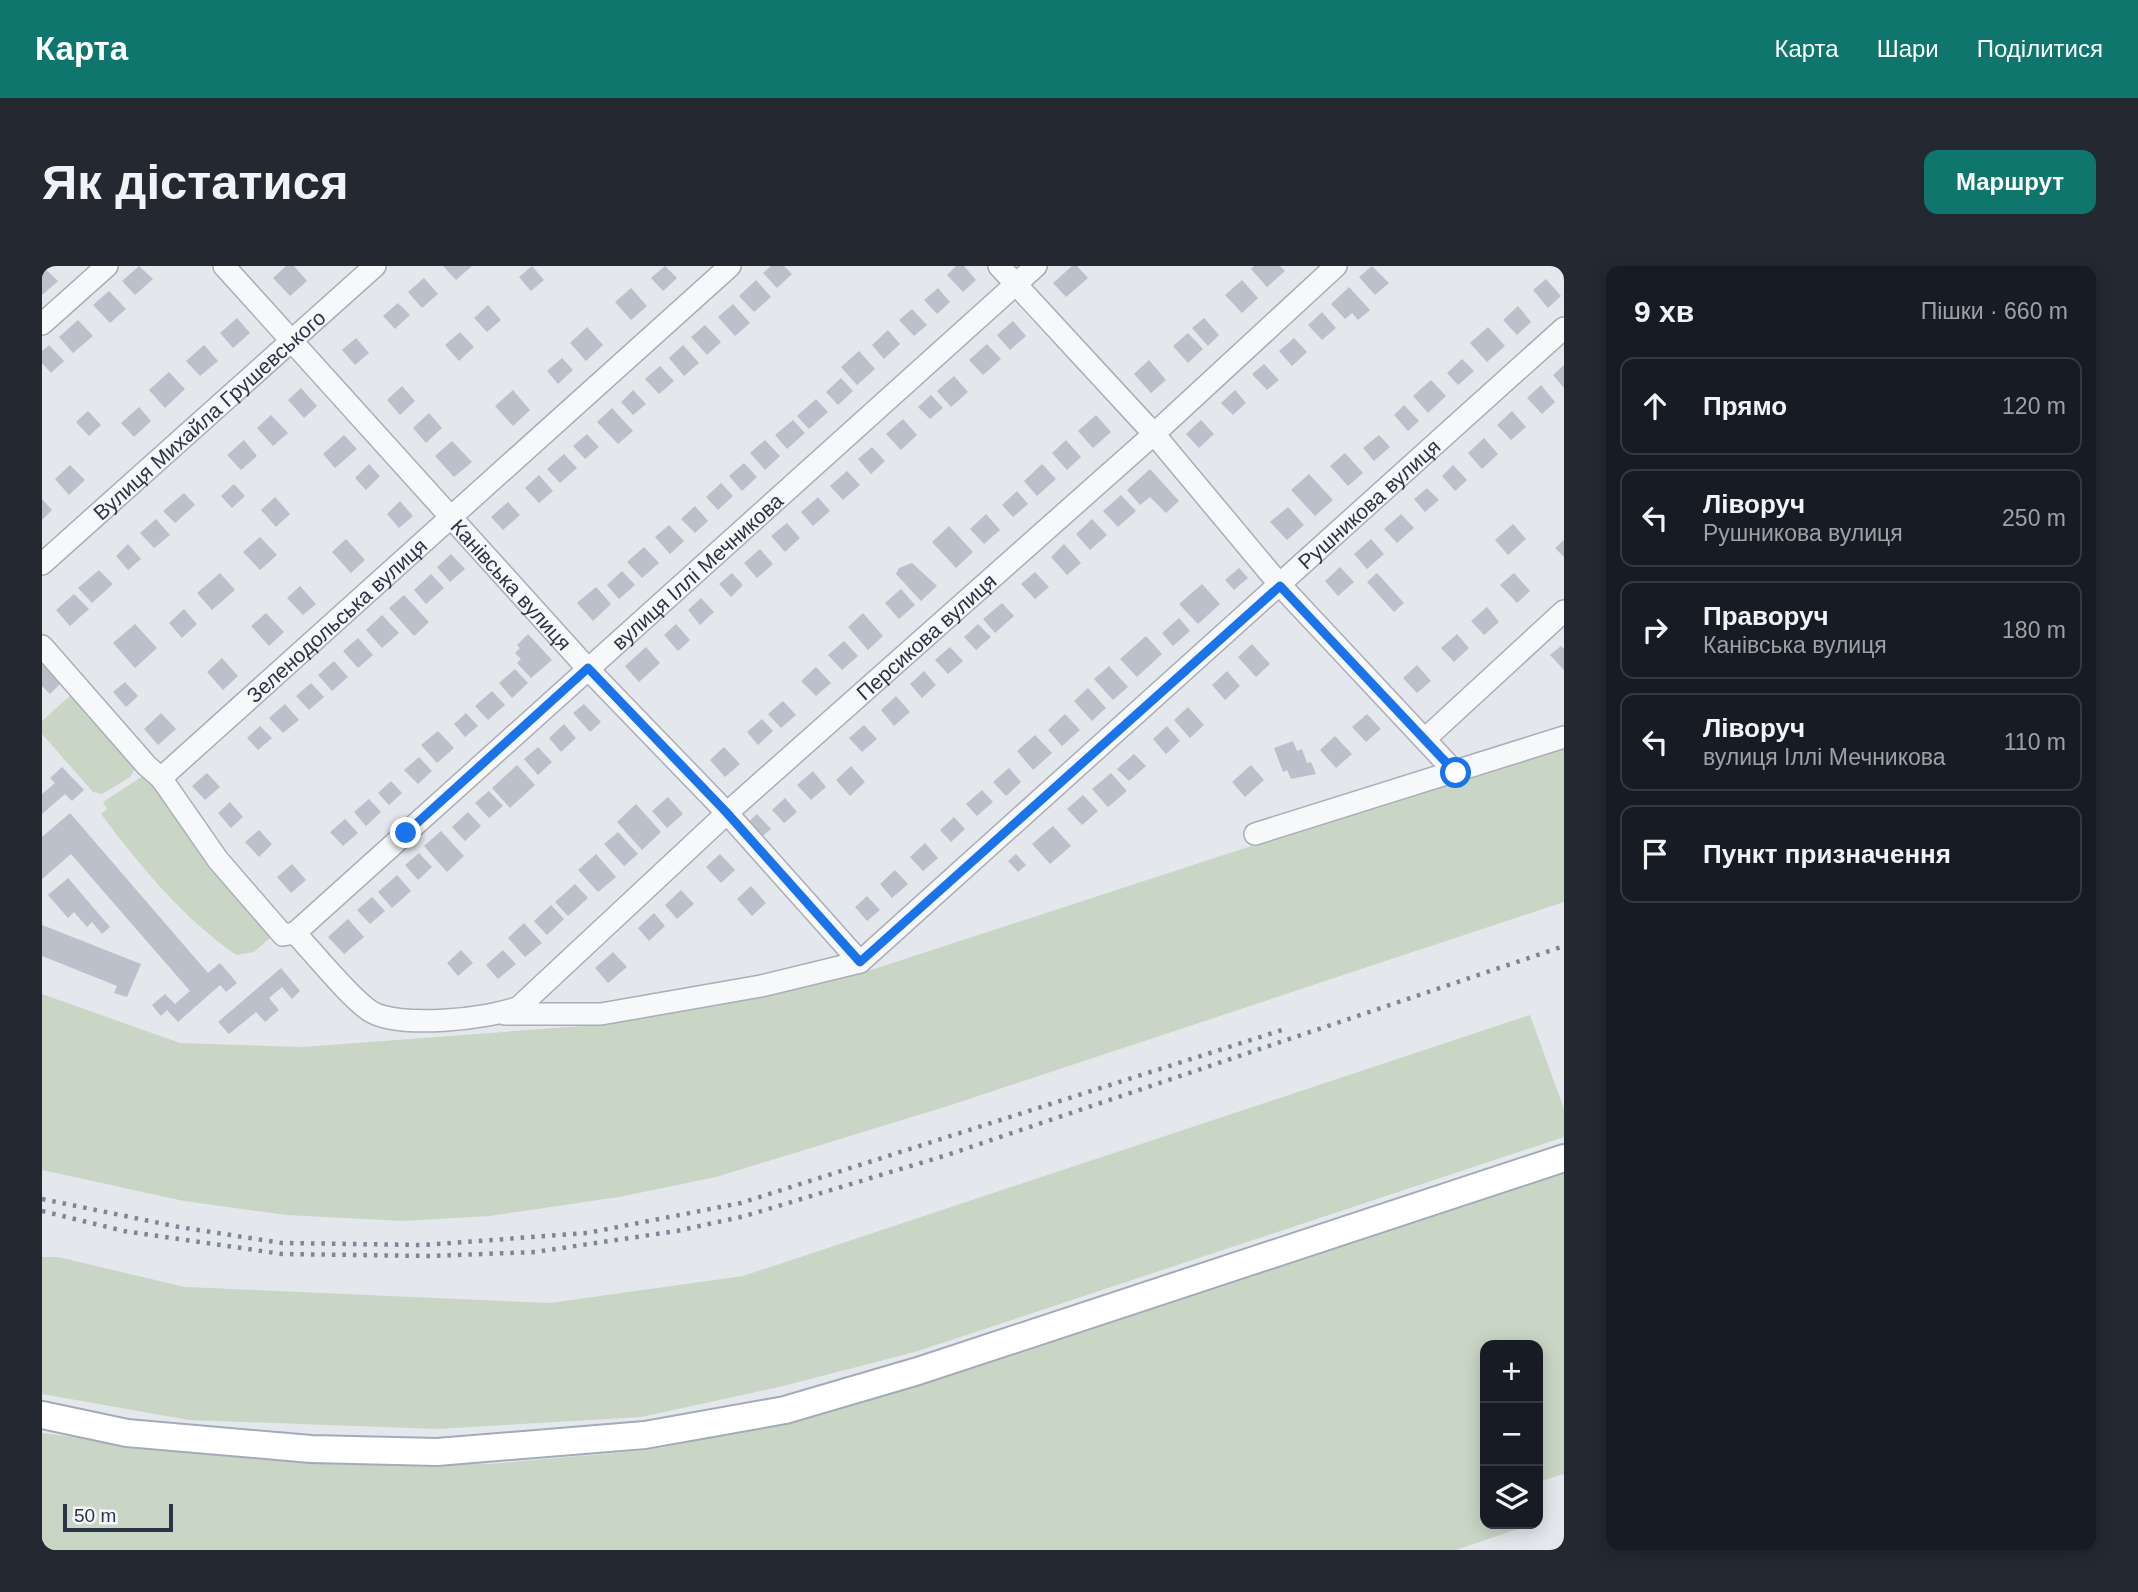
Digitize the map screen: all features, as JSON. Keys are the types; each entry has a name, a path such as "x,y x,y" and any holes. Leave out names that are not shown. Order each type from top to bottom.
{"main road":[{"path":"42,1415 127,1433 311,1449 437,1452 645,1435 785,1410 918,1371 1564,1158"}],"street":[{"path":"42,324 107,266"},
{"name":"Канівська вулиця","path":"224,266 588,668 727,813 860,962"},
{"name":"Вулиця Михайла Грушевського","path":"42,564 375,266"},
{"name":"Зеленодольська вулиця","path":"160,778 730,266"},
{"path":"999,266 1153,434 1280,586 1456,773"},
{"name":"вулиця Іллі Мечникова","path":"295,933 1036,266"},
{"name":"Персикова вулиця","path":"511,1010 727,813 1153,434 1336,266"},
{"name":"Рушникова вулиця","path":"860,962 1564,328"},
{"path":"1425,739 1564,611"},
{"path":"42,646 160,778 218,860 283,935 295,933 370,1011 389,1019 511,1010 601,1014 761,986 860,962"},
{"path":"1255,834 1564,737"}],"green space":[{"path":"73,693 137,766 130,777 102,794 93,792 42,734 42,721"},
{"path":"1564,744 1564,902 951,1105 716,1177 619,1197 489,1216 404,1221 286,1215 184,1201 42,1170 42,994 180,1043 303,1047 582,1026 862,973"},
{"path":"146,774 271,937 254,952 236,955 197,924 147,872 101,814 107,809 103,802"},
{"path":"1530,1015 1564,1109 1564,1137 915,1352 779,1387 641,1417 438,1429 189,1420 42,1394 42,1257 58,1257 185,1287 550,1303 743,1276"},
{"path":"1564,1166 1564,1474 1543,1480 1543,1340 1480,1340 1480,1529 1517,1529 1456,1550 42,1550 42,1433 238,1457 489,1464 649,1450 801,1420"}],"building":[{"path":"42,266 58,281 42,295"},
{"path":"139,266 153,279 135,295 122,281"},
{"path":"286,266 294,266 307,281 290,296 273,278"},
{"path":"443,266 472,266 456,280"},
{"path":"532,266 544,280 531,291 519,277"},
{"path":"665,266 677,278 663,291 651,278"},
{"path":"771,266 784,266 792,274 777,288 763,273"},
{"path":"956,266 964,266 976,280 963,292 947,275"},
{"path":"1072,266 1077,266 1088,278 1066,297 1053,283"},
{"path":"1254,266 1280,266 1285,271 1267,287 1251,269"},
{"path":"1372,266 1389,283 1375,295 1359,277"},
{"path":"424,278 438,294 422,308 408,292"},
{"path":"1546,279 1561,296 1548,308 1533,290"},
{"path":"756,280 771,297 754,312 739,296"},
{"path":"1242,280 1258,298 1242,313 1225,295"},
{"path":"1349,287 1370,310 1358,320 1352,313 1345,319 1331,304"},
{"path":"631,288 647,306 631,320 615,302"},
{"path":"938,288 950,302 937,314 924,300"},
{"path":"109,291 126,309 110,323 93,305"},
{"path":"398,303 410,315 395,329 383,316"},
{"path":"733,304 750,323 735,336 718,317"},
{"path":"488,305 501,320 487,332 474,318"},
{"path":"1518,306 1531,322 1517,335 1503,320"},
{"path":"912,309 927,325 914,336 899,320"},
{"path":"1322,312 1336,328 1322,340 1308,325"},
{"path":"237,318 250,333 233,348 220,333"},
{"path":"1204,318 1219,335 1208,346 1192,328"},
{"path":"78,320 93,336 73,353 59,337"},
{"path":"1013,321 1026,336 1010,350 997,335"},
{"path":"705,325 721,342 707,355 691,337"},
{"path":"587,327 603,345 586,361 570,343"},
{"path":"1488,327 1505,346 1487,362 1470,343"},
{"path":"888,330 900,344 884,359 872,345"},
{"path":"460,332 474,347 459,361 445,345"},
{"path":"1188,333 1203,349 1188,363 1173,346"},
{"path":"356,338 369,353 355,365 342,350"},
{"path":"1294,338 1307,352 1292,366 1279,351"},
{"path":"987,344 1001,359 983,375 969,360"},
{"path":"49,345 64,361 51,373 42,363 42,351"},
{"path":"204,345 218,361 200,376 186,361"},
{"path":"683,345 699,363 684,376 669,358"},
{"path":"859,351 875,369 857,385 841,367"},
{"path":"562,358 573,370 558,384 547,371"},
{"path":"1462,359 1474,371 1458,385 1447,373"},
{"path":"1149,360 1166,380 1151,393 1134,374"},
{"path":"1264,364 1279,380 1267,390 1252,374"},
{"path":"1564,365 1564,388 1553,375"},
{"path":"660,366 674,381 659,394 645,379"},
{"path":"169,372 185,389 165,408 149,390"},
{"path":"954,376 968,392 951,407 937,391"},
{"path":"841,378 853,391 838,405 826,392"},
{"path":"1431,380 1446,396 1428,413 1413,396"},
{"path":"1541,385 1555,402 1542,414 1527,398"},
{"path":"402,386 415,401 400,415 387,400"},
{"path":"301,388 317,406 304,418 288,400"},
{"path":"513,390 530,410 513,426 495,406"},
{"path":"633,390 646,404 633,415 621,402"},
{"path":"1235,390 1246,403 1233,415 1221,403"},
{"path":"931,395 943,408 930,419 918,407"},
{"path":"816,399 828,412 809,429 797,416"},
{"path":"1404,405 1419,421 1408,431 1394,415"},
{"path":"139,407 151,421 134,437 121,423"},
{"path":"612,408 633,431 618,444 597,422"},
{"path":"88,411 101,425 89,436 76,422"},
{"path":"1512,411 1526,427 1511,440 1497,425"},
{"path":"429,413 442,428 426,443 413,428"},
{"path":"271,415 288,433 273,446 257,428"},
{"path":"1096,415 1111,432 1093,448 1078,431"},
{"path":"903,419 917,435 901,450 886,434"},
{"path":"793,420 805,433 787,449 775,435"},
{"path":"1201,420 1214,434 1199,448 1186,434"},
{"path":"587,434 599,447 585,459 573,446"},
{"path":"344,435 357,449 335,468 323,454"},
{"path":"1379,435 1390,447 1374,461 1363,448"},
{"path":"1484,438 1498,454 1482,469 1468,453"},
{"path":"244,440 257,456 241,470 227,455"},
{"path":"765,440 780,456 765,470 750,453"},
{"path":"1066,440 1081,457 1067,470 1052,453"},
{"path":"452,441 472,462 454,477 435,456"},
{"path":"872,447 885,461 871,474 858,459"},
{"path":"1345,453 1363,473 1348,486 1330,466"},
{"path":"564,454 577,468 560,483 547,469"},
{"path":"744,463 757,477 742,491 729,476"},
{"path":"369,464 380,476 366,490 355,478"},
{"path":"1042,464 1056,479 1037,496 1024,481"},
{"path":"70,465 85,480 69,495 55,479"},
{"path":"1453,465 1467,480 1455,491 1442,476"},
{"path":"1150,469 1179,501 1166,513 1150,497 1140,505 1127,490"},
{"path":"847,471 860,485 843,500 830,486"},
{"path":"1309,474 1333,500 1315,516 1291,490"},
{"path":"539,475 553,491 539,503 525,488"},
{"path":"721,483 733,496 718,510 706,497"},
{"path":"234,484 245,496 232,508 221,496"},
{"path":"1427,488 1439,500 1425,512 1414,499"},
{"path":"1017,491 1028,504 1013,517 1002,505"},
{"path":"184,493 195,505 175,523 163,511"},
{"path":"1121,495 1136,511 1118,527 1103,511"},
{"path":"275,497 290,514 276,527 261,510"},
{"path":"818,497 830,511 813,526 801,512"},
{"path":"42,499 52,510 42,520"},
{"path":"400,501 413,516 399,528 387,514"},
{"path":"508,502 520,515 503,530 491,517"},
{"path":"695,506 708,521 695,533 681,519"},
{"path":"1288,507 1304,525 1287,540 1270,522"},
{"path":"986,514 1000,530 984,544 970,529"},
{"path":"1401,514 1414,528 1397,543 1384,529"},
{"path":"156,519 170,535 154,548 140,533"},
{"path":"1092,519 1107,535 1090,550 1076,534"},
{"path":"787,523 800,538 785,552 771,536"},
{"path":"1513,524 1526,539 1508,555 1495,540"},
{"path":"669,525 684,541 670,554 655,537"},
{"path":"949,526 973,552 956,568 932,542"},
{"path":"260,537 277,555 260,570 243,552"},
{"path":"346,539 365,560 351,573 332,552"},
{"path":"1371,539 1384,554 1367,569 1354,554"},
{"path":"1564,540 1564,557 1555,548"},
{"path":"128,544 141,559 128,570 116,556"},
{"path":"1064,544 1081,563 1067,575 1051,557"},
{"path":"644,547 659,563 642,578 627,562"},
{"path":"760,549 773,564 757,578 744,563"},
{"path":"451,554 465,569 450,582 437,567"},
{"path":"912,563 937,586 921,601 896,574 899,568"},
{"path":"1340,567 1354,582 1338,596 1325,581"},
{"path":"1239,568 1248,578 1234,590 1225,580"},
{"path":"99,570 113,584 92,603 78,588"},
{"path":"622,571 635,585 619,599 607,585"},
{"path":"1035,572 1049,587 1035,599 1021,584"},
{"path":"220,573 235,590 212,610 197,593"},
{"path":"732,573 743,585 731,597 719,584"},
{"path":"1377,573 1404,603 1394,612 1367,582"},
{"path":"1514,573 1530,591 1517,603 1500,585"},
{"path":"431,574 444,588 426,604 414,590"},
{"path":"1202,584 1220,604 1198,624 1179,604"},
{"path":"300,586 316,604 303,615 287,598"},
{"path":"596,587 611,604 593,621 577,603"},
{"path":"901,589 915,605 899,619 885,603"},
{"path":"74,594 89,609 70,626 56,610"},
{"path":"404,595 429,622 414,636 389,608"},
{"path":"701,598 714,612 700,625 688,610"},
{"path":"1002,603 1014,616 995,633 983,619"},
{"path":"1487,607 1499,622 1484,635 1471,621"},
{"path":"184,609 197,624 182,638 169,623"},
{"path":"266,613 284,632 269,646 251,626"},
{"path":"863,613 883,636 868,650 848,627"},
{"path":"382,615 399,633 382,648 366,630"},
{"path":"1179,618 1190,631 1173,646 1162,633"},
{"path":"135,624 157,648 135,668 113,643"},
{"path":"676,624 690,640 678,651 664,635"},
{"path":"978,624 991,637 976,650 964,637"},
{"path":"528,634 552,660 531,678 517,663 521,659 515,653 520,648 517,645"},
{"path":"1457,634 1469,648 1454,662 1441,648"},
{"path":"1146,636 1162,654 1137,677 1120,659"},
{"path":"358,638 373,655 358,668 343,651"},
{"path":"844,641 858,656 842,670 828,655"},
{"path":"1252,644 1270,664 1256,677 1238,657"},
{"path":"1561,646 1564,649 1564,670 1550,655"},
{"path":"646,647 660,663 639,682 625,666"},
{"path":"950,647 963,661 948,674 935,660"},
{"path":"222,658 238,676 223,690 207,672"},
{"path":"42,659 63,681 50,694 42,686"},
{"path":"334,661 348,677 332,691 318,675"},
{"path":"1417,665 1431,681 1417,693 1403,678"},
{"path":"1109,666 1128,687 1113,700 1094,679"},
{"path":"816,667 831,683 816,696 801,681"},
{"path":"515,669 528,683 512,698 499,683"},
{"path":"924,671 936,685 922,698 910,684"},
{"path":"1227,671 1240,686 1225,700 1212,685"},
{"path":"125,682 138,696 126,707 113,692"},
{"path":"311,683 324,697 309,710 296,696"},
{"path":"1088,688 1106,708 1092,721 1074,701"},
{"path":"492,691 505,705 488,720 475,706"},
{"path":"896,696 910,712 894,726 881,710"},
{"path":"783,701 796,715 781,728 768,714"},
{"path":"285,704 299,720 283,733 269,718"},
{"path":"584,704 601,722 590,732 573,713"},
{"path":"1188,707 1204,725 1190,738 1174,720"},
{"path":"161,713 176,729 158,745 144,729"},
{"path":"466,713 478,726 465,737 454,724"},
{"path":"1065,714 1080,730 1062,746 1048,730"},
{"path":"1367,714 1381,729 1366,742 1352,727"},
{"path":"762,719 773,731 758,745 747,732"},
{"path":"564,724 576,738 561,752 549,738"},
{"path":"864,725 877,739 862,752 849,738"},
{"path":"260,726 272,738 258,750 247,738"},
{"path":"1167,726 1180,741 1166,754 1153,739"},
{"path":"438,731 454,748 437,763 421,745"},
{"path":"1035,735 1052,753 1033,770 1017,751"},
{"path":"1335,736 1352,754 1336,768 1320,750"},
{"path":"1293,741 1297,751 1302,749 1307,763 1311,762 1316,774 1291,779 1287,770 1283,772 1274,748"},
{"path":"538,747 552,762 538,775 524,759"},
{"path":"724,747 740,764 725,777 710,760"},
{"path":"1134,754 1146,766 1129,781 1117,769"},
{"path":"419,757 432,771 418,784 404,770"},
{"path":"517,765 535,785 510,808 492,788"},
{"path":"1251,765 1264,780 1245,797 1232,782"},
{"path":"851,766 865,782 850,796 836,780"},
{"path":"62,767 84,790 72,801 65,794 42,814 42,794 55,783 50,778"},
{"path":"1009,768 1021,782 1006,796 993,782"},
{"path":"813,771 826,787 811,800 797,785"},
{"path":"207,773 220,787 205,800 192,786"},
{"path":"1111,773 1127,791 1108,807 1092,789"},
{"path":"391,781 402,793 389,805 378,793"},
{"path":"982,790 993,802 977,816 966,804"},
{"path":"489,791 503,806 489,818 475,803"},
{"path":"1083,795 1098,811 1082,825 1067,809"},
{"path":"668,797 683,814 667,828 652,811"},
{"path":"785,798 797,812 784,823 772,810"},
{"path":"369,799 381,812 366,826 354,812"},
{"path":"230,802 243,817 231,828 218,813"},
{"path":"636,804 661,832 642,850 617,822"},
{"path":"468,812 481,826 465,841 452,827"},
{"path":"70,813 208,973 220,963 237,983 226,992 220,985 178,1022 167,1010 161,1016 152,1005 165,994 175,1004 190,991 71,854 42,879 42,837"},
{"path":"757,814 771,829 759,839 746,824"},
{"path":"954,817 965,829 951,842 940,830"},
{"path":"345,819 358,833 343,846 330,832"},
{"path":"1053,826 1071,846 1050,864 1032,844"},
{"path":"259,830 272,844 259,857 245,842"},
{"path":"441,831 464,856 447,872 424,846"},
{"path":"618,832 638,854 624,866 604,844"},
{"path":"925,843 938,858 923,871 910,857"},
{"path":"419,853 432,867 418,880 405,865"},
{"path":"596,854 616,877 598,892 578,870"},
{"path":"720,854 735,870 721,883 706,867"},
{"path":"1016,854 1026,865 1018,872 1008,861"},
{"path":"292,864 306,880 291,893 277,877"},
{"path":"895,870 908,884 892,898 880,884"},
{"path":"397,875 411,891 392,908 378,892"},
{"path":"68,878 110,927 102,934 92,922 87,927 74,912 68,918 48,895"},
{"path":"575,884 588,898 568,916 555,902"},
{"path":"751,886 766,903 752,916 737,899"},
{"path":"681,890 694,904 677,919 665,905"},
{"path":"867,896 880,910 867,921 855,907"},
{"path":"372,897 385,911 370,924 357,910"},
{"path":"551,905 564,919 547,935 534,921"},
{"path":"654,913 665,926 649,941 638,928"},
{"path":"348,919 364,937 344,954 328,937"},
{"path":"524,923 542,943 525,957 508,938"},
{"path":"42,925 141,964 127,997 114,993 117,986 42,956"},
{"path":"461,950 473,963 458,976 447,963"},
{"path":"503,950 516,964 498,979 486,965"},
{"path":"613,952 627,967 608,983 595,968"},
{"path":"281,968 300,991 292,999 282,987 269,998 279,1010 265,1022 256,1012 229,1034 218,1022"}],"railway":[{"path":"42,1211 124,1231 282,1254 430,1256 535,1252 677,1231 745,1216 947,1155 1564,946"},
{"path":"42,1199 179,1227 282,1243 423,1245 587,1233 741,1203 1282,1030"}],"route":[{"path":"406,833 588,668 727,813 860,962 1280,586 1456,773"}]}
